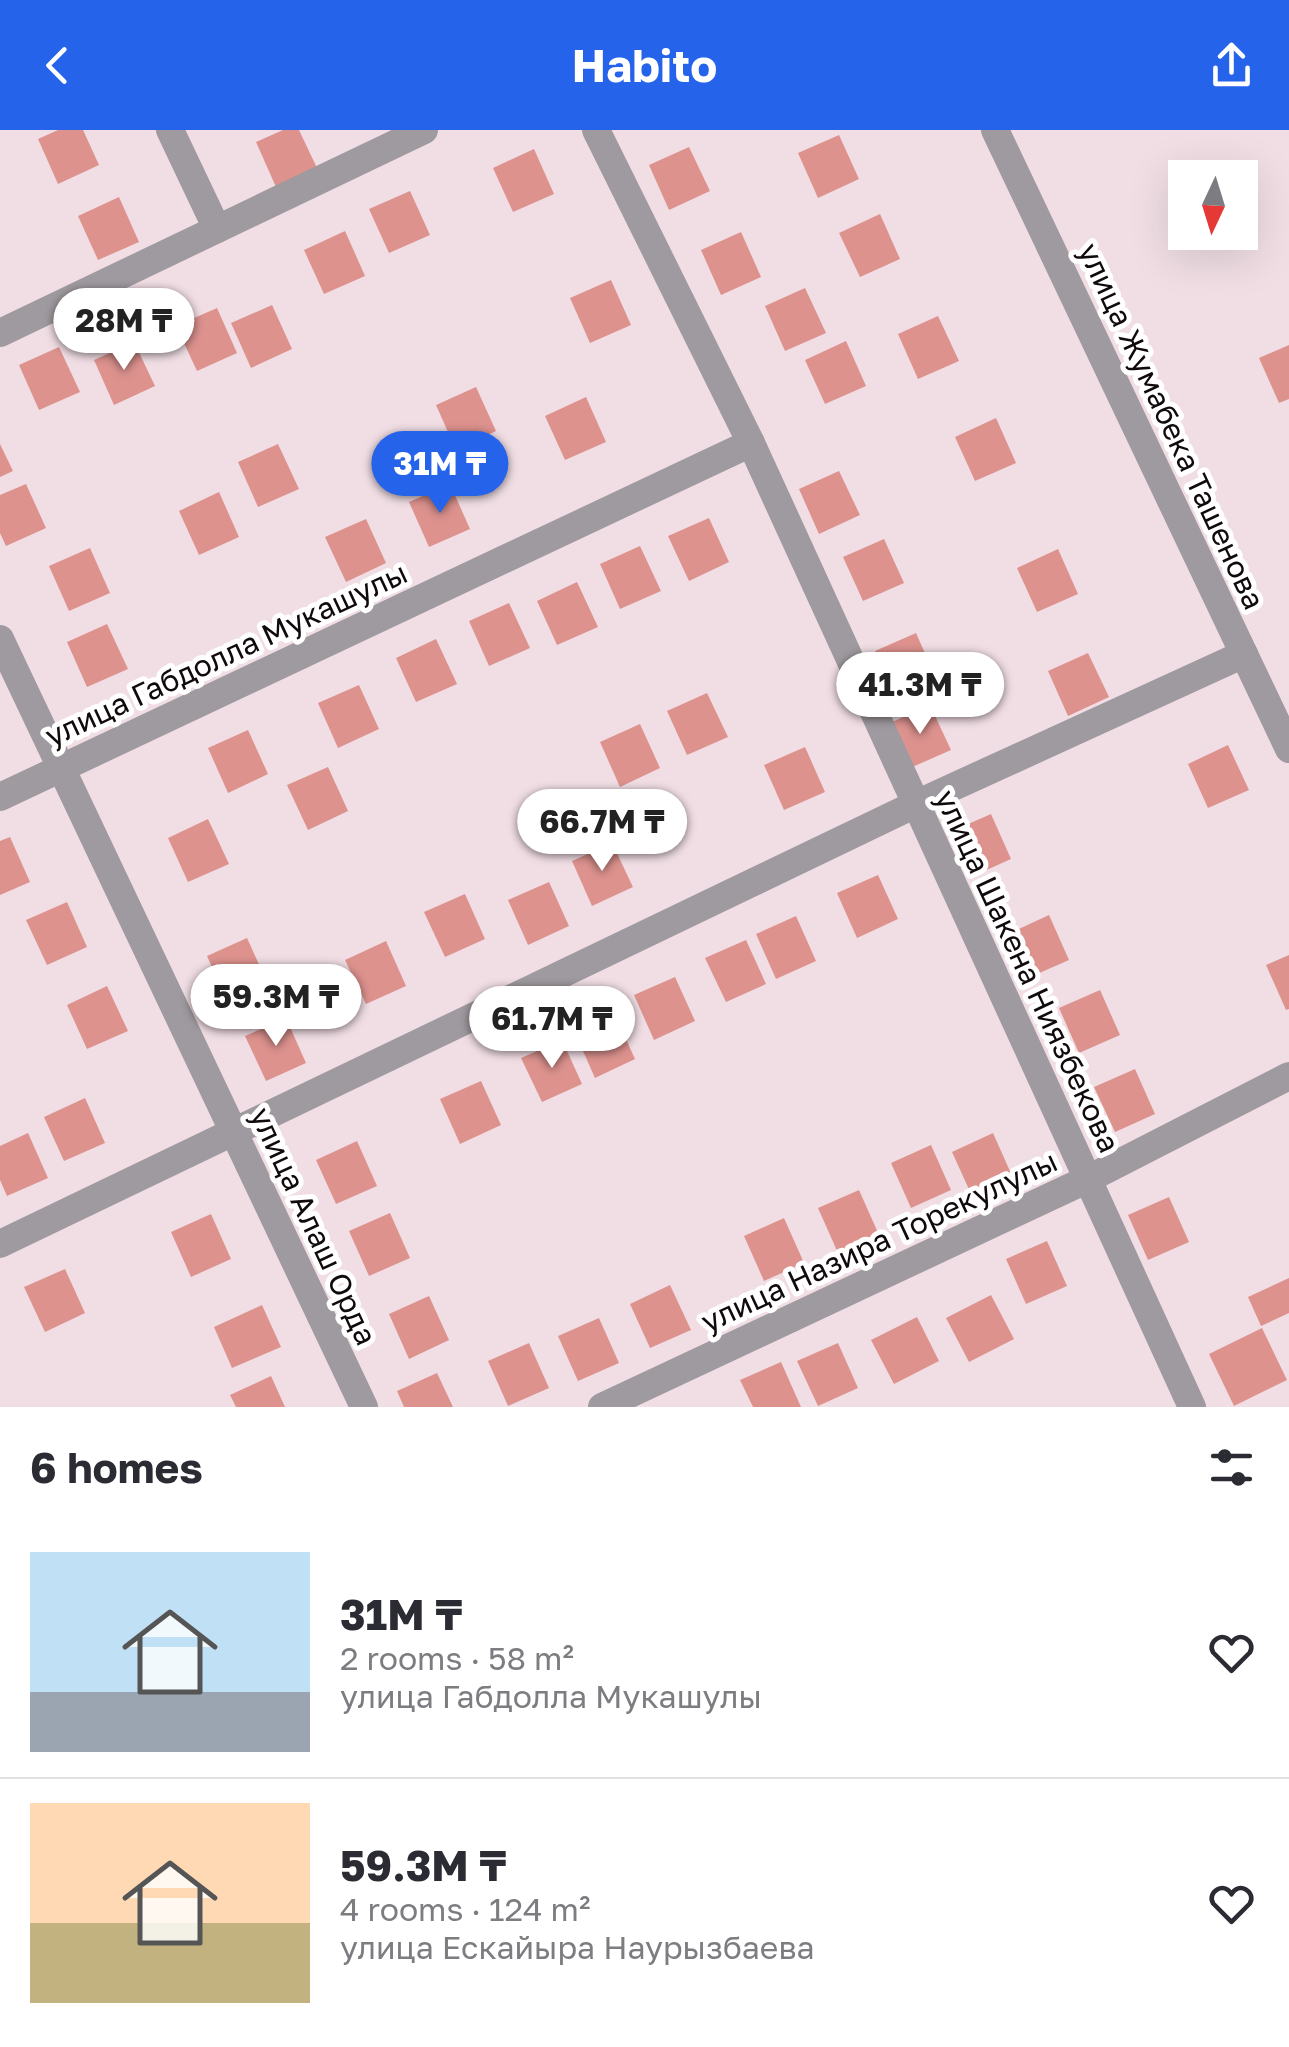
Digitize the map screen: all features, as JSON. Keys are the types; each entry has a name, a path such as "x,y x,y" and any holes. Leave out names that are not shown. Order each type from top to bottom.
{"street":[{"path":"170,130 217,229"},
{"path":"0,333 424,130"},
{"name":"улица Шакена Ниязбекова","path":"596,130 751,444 1192,1407"},
{"name":"улица Жумабека Ташенова","path":"996,130 1289,749"},
{"name":"улица Габдолла Мукашулы","path":"0,796 751,444"},
{"name":"улица Алаш Орда","path":"0,638 364,1407"},
{"path":"0,1244 916,804 1244,654"},
{"name":"улица Назира Торекулулы","path":"602,1407 1088,1179 1289,1076"}],"building":[{"path":"58,130 83,130 99,165 58,184 38,139"},
{"path":"283,130 299,130 317,168 276,187 256,142"},
{"path":"839,135 859,179 818,198 798,153"},
{"path":"689,147 710,191 669,210 649,165"},
{"path":"534,149 554,194 513,212 493,168"},
{"path":"410,191 430,235 389,253 369,209"},
{"path":"119,197 139,242 98,260 78,216"},
{"path":"880,214 900,259 860,277 839,233"},
{"path":"345,231 365,276 324,294 304,250"},
{"path":"741,232 761,277 721,295 701,250"},
{"path":"611,280 631,325 590,343 570,298"},
{"path":"805,288 826,333 785,351 765,306"},
{"path":"272,305 292,349 251,368 231,323"},
{"path":"217,308 237,353 197,371 176,326"},
{"path":"938,316 959,361 918,379 898,334"},
{"path":"846,341 866,386 825,404 805,360"},
{"path":"134,342 155,386 114,405 94,360"},
{"path":"1289,345 1289,399 1279,403 1259,358"},
{"path":"59,347 80,392 39,410 19,365"},
{"path":"476,387 496,431 456,450 436,405"},
{"path":"586,397 606,442 565,460 545,416"},
{"path":"996,418 1016,463 975,481 955,437"},
{"path":"0,444 13,471 0,477"},
{"path":"278,444 299,489 258,507 238,462"},
{"path":"839,471 860,515 819,534 799,489"},
{"path":"26,484 46,528 6,546 0,533 0,495"},
{"path":"450,484 470,529 429,547 409,502"},
{"path":"219,492 239,537 199,555 179,511"},
{"path":"709,518 729,562 689,581 668,536"},
{"path":"366,519 386,563 346,582 325,537"},
{"path":"884,539 904,583 863,601 843,557"},
{"path":"640,546 661,591 620,609 600,564"},
{"path":"90,548 110,593 69,611 49,566"},
{"path":"1058,549 1078,594 1037,612 1017,568"},
{"path":"577,582 598,627 557,645 537,601"},
{"path":"509,603 530,648 489,666 469,621"},
{"path":"107,624 128,669 87,687 67,642"},
{"path":"916,633 936,678 895,696 875,651"},
{"path":"436,639 457,684 416,702 396,658"},
{"path":"1088,653 1109,697 1068,716 1048,671"},
{"path":"359,685 379,729 338,748 318,703"},
{"path":"707,693 728,737 687,755 667,711"},
{"path":"930,705 951,750 910,768 890,723"},
{"path":"640,724 660,768 620,787 600,742"},
{"path":"248,730 268,774 228,793 208,748"},
{"path":"1228,745 1249,790 1208,808 1188,764"},
{"path":"805,747 825,792 784,810 764,765"},
{"path":"328,767 348,811 308,830 287,785"},
{"path":"991,814 1011,859 971,877 950,832"},
{"path":"208,819 229,864 188,882 168,838"},
{"path":"10,837 30,882 0,895 0,841"},
{"path":"612,843 633,887 592,906 572,861"},
{"path":"878,875 898,919 857,938 837,893"},
{"path":"549,882 569,926 528,945 508,900"},
{"path":"465,894 485,939 445,957 424,912"},
{"path":"67,902 87,947 47,965 26,920"},
{"path":"1049,915 1069,960 1028,978 1008,934"},
{"path":"796,916 816,961 776,979 756,934"},
{"path":"247,938 267,982 227,1001 207,956"},
{"path":"746,940 766,984 726,1002 705,958"},
{"path":"386,941 406,986 366,1004 345,960"},
{"path":"1289,955 1289,1009 1286,1010 1266,965"},
{"path":"675,977 695,1021 654,1040 634,995"},
{"path":"107,986 128,1031 87,1049 67,1005"},
{"path":"1100,990 1120,1035 1079,1053 1059,1008"},
{"path":"615,1015 635,1059 595,1078 575,1033"},
{"path":"286,1018 306,1063 266,1081 245,1036"},
{"path":"562,1040 582,1084 542,1102 521,1058"},
{"path":"1135,1069 1155,1114 1115,1132 1094,1087"},
{"path":"481,1081 501,1125 460,1144 440,1099"},
{"path":"85,1098 105,1143 64,1161 44,1117"},
{"path":"28,1133 48,1178 7,1196 0,1180 0,1146"},
{"path":"993,1133 1013,1178 972,1196 952,1152"},
{"path":"357,1141 377,1186 336,1204 316,1160"},
{"path":"931,1145 951,1190 911,1208 891,1163"},
{"path":"859,1190 879,1235 838,1253 818,1208"},
{"path":"1169,1197 1189,1242 1148,1260 1128,1215"},
{"path":"390,1213 410,1258 369,1276 349,1231"},
{"path":"211,1214 231,1259 191,1277 171,1232"},
{"path":"784,1218 804,1263 764,1281 744,1236"},
{"path":"1047,1241 1067,1286 1026,1304 1006,1259"},
{"path":"65,1269 85,1313 45,1332 24,1287"},
{"path":"1289,1278 1289,1313 1261,1326 1248,1297"},
{"path":"670,1285 691,1330 650,1348 630,1304"},
{"path":"991,1295 1014,1339 969,1362 946,1318"},
{"path":"429,1296 449,1340 409,1359 389,1314"},
{"path":"262,1305 281,1347 232,1368 214,1327"},
{"path":"917,1317 939,1361 894,1384 871,1340"},
{"path":"599,1318 619,1363 578,1381 558,1336"},
{"path":"1262,1328 1287,1380 1234,1406 1209,1354"},
{"path":"529,1343 549,1388 508,1406 488,1361"},
{"path":"838,1343 858,1388 818,1406 797,1361"},
{"path":"781,1362 801,1407 753,1407 740,1380"},
{"path":"437,1373 453,1407 404,1407 397,1391"},
{"path":"271,1376 285,1407 236,1407 230,1395"}]}
